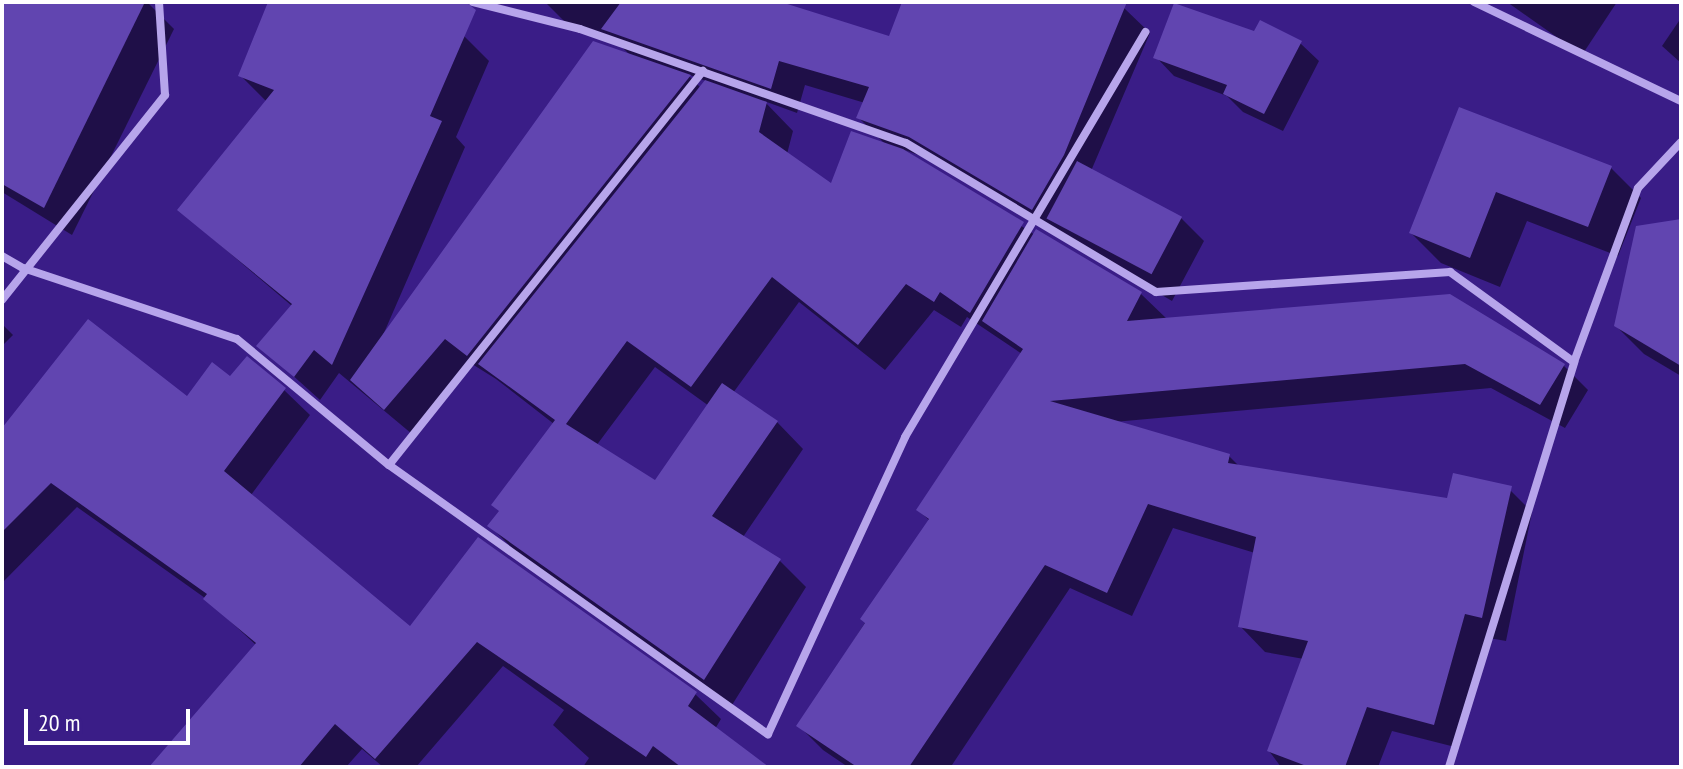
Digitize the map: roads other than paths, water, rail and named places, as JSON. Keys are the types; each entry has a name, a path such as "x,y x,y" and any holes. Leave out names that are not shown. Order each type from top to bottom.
{"street":[{"path":"2,300 23,268 165,95 159,2"},
{"path":"473,2 502,12 580,29 906,143 1156,292 1450,272 1574,362"},
{"path":"502,12 506,2"},
{"path":"1474,2 1681,101"},
{"path":"2,256 23,268 237,339 389,465 768,734 905,437 1145,32"},
{"path":"389,465 703,71"},
{"path":"1449,767 1574,362 1638,188 1681,142"}]}
